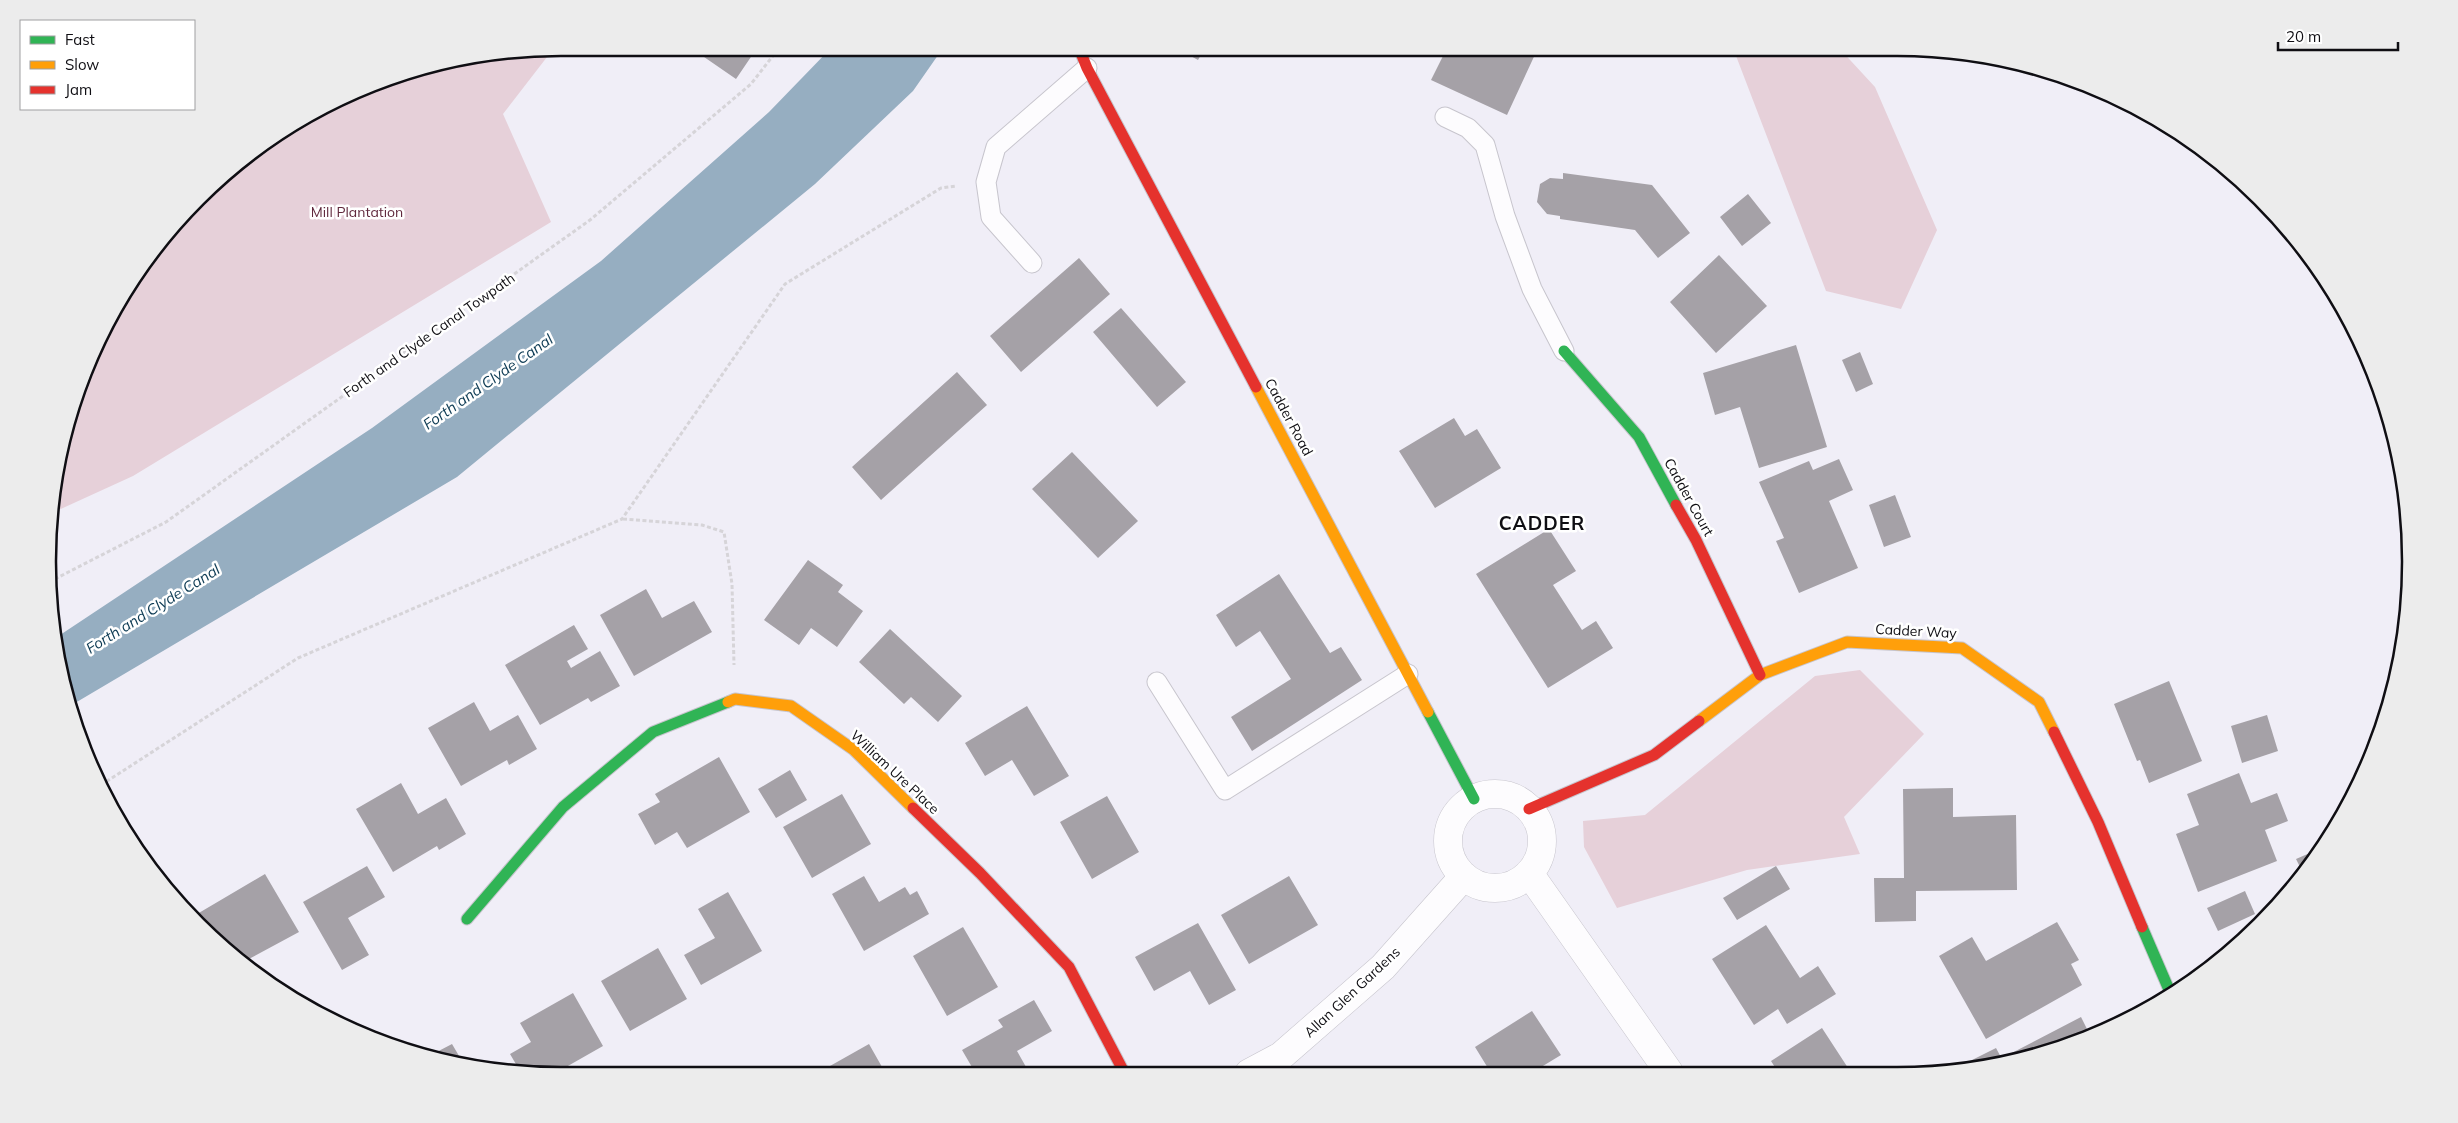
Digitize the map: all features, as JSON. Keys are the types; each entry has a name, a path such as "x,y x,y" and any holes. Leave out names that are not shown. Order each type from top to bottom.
{"street":[{"name":"Cadder Road","path":"1082,56 1474,798"},
{"name":"Cadder Court","path":"1564,351 1639,437 1696,540 1760,675"},
{"name":"Cadder Way","path":"1529,809 1654,754 1760,675 1847,642 1962,648 2039,702 2098,822 2168,987"},
{"name":"William Ure Place","path":"468,919 563,807 653,732 736,699 791,706 854,750 980,873 1069,967 1121,1067"},
{"path":"1488,794 1503,794 1517,800 1529,809 1537,820 1542,841 1537,862 1529,873 1517,882 1497,887 1476,884 1464,876 1454,865 1449,850 1448,835 1452,820 1474,798 1488,794"},
{"path":"1529,873 1665,1067"},
{"name":"Allan Glen Gardens","path":"1260,1067 1281,1056 1383,967 1464,876"}],"lane":[{"path":"1032,263 991,217 986,182 996,147 1087,68"},
{"path":"1445,117 1468,128 1485,145 1505,216 1532,289 1564,351"},
{"path":"1157,682 1225,790 1408,674"}],"path":[{"name":"Forth and Clyde Canal Towpath","path":"56,578 166,522 590,220 752,84 773,56"},
{"path":"622,519 785,284 940,188 986,182"},
{"path":"106,781 298,658 622,519 702,524 724,532 732,584 736,699"}],"green space":[{"name":"Mill Plantation","path":"547,56 503,114 551,222 133,476 59,510 73,431 83,399 108,338 141,281 182,228 204,204 228,182 281,141 338,108 368,95 431,73 463,66 528,57"},
{"path":"1736,56 1846,56 1875,87 1937,230 1901,309 1826,291"},
{"path":"1860,670 1924,734 1844,817 1860,854 1747,870 1617,908 1584,847 1583,821 1645,815 1815,676"}],"water":[{"name":"Forth and Clyde Canal","path":"823,56 937,56 913,91 815,184 457,477 76,702 62,634 372,428 601,261 769,112"}],"building":[{"path":"703,56 752,56 736,79"},
{"path":"1191,56 1200,56 1198,60"},
{"path":"1443,56 1534,56 1507,115 1431,80"},
{"path":"1563,173 1652,185 1690,233 1658,258 1635,230 1560,219 1560,216 1547,214 1537,202 1540,184 1550,178 1563,179"},
{"path":"1748,194 1771,223 1742,246 1720,217"},
{"path":"1719,255 1767,306 1716,353 1670,302"},
{"path":"1079,258 1110,294 1021,372 990,336"},
{"path":"1121,308 1186,382 1157,407 1093,332"},
{"path":"1796,345 1827,447 1759,468 1740,407 1715,415 1703,373"},
{"path":"1860,352 1873,384 1856,392 1842,360"},
{"path":"957,372 987,405 881,500 852,467"},
{"path":"1454,418 1465,436 1477,429 1501,468 1435,508 1399,451"},
{"path":"1072,452 1138,521 1098,558 1032,489"},
{"path":"1839,459 1853,490 1829,501 1858,568 1799,593 1776,541 1784,538 1759,482 1809,461 1813,470"},
{"path":"1895,495 1911,537 1884,547 1869,505"},
{"path":"1549,529 1576,571 1553,585 1582,630 1596,621 1613,648 1548,688 1476,574"},
{"path":"808,560 843,585 838,592 863,611 837,647 811,628 799,645 764,620"},
{"path":"1279,574 1330,653 1341,647 1362,680 1252,751 1231,717 1291,679 1260,631 1236,647 1216,615"},
{"path":"646,589 662,618 694,601 712,632 634,676 600,615"},
{"path":"574,625 588,649 567,661 571,668 600,651 620,686 591,702 588,698 540,725 505,665"},
{"path":"890,629 962,696 938,722 911,697 904,704 859,662"},
{"path":"2169,681 2202,761 2149,783 2140,760 2137,761 2114,704"},
{"path":"474,702 490,731 518,715 537,749 509,765 507,760 461,786 428,728"},
{"path":"1027,706 1069,776 1034,796 1012,760 985,776 965,743"},
{"path":"2267,715 2278,751 2242,763 2231,726"},
{"path":"719,757 750,812 687,848 677,832 655,845 638,814 660,802 655,794"},
{"path":"790,770 807,800 776,818 758,789"},
{"path":"2239,773 2251,803 2277,793 2288,821 2265,830 2277,861 2198,892 2176,834 2199,825 2187,794"},
{"path":"401,783 418,814 446,798 466,834 439,850 437,846 393,872 356,809"},
{"path":"1953,788 1953,817 2016,815 2017,890 1916,891 1916,921 1875,922 1874,878 1904,878 1903,789"},
{"path":"842,794 871,844 812,878 783,827"},
{"path":"1107,796 1139,852 1092,879 1060,822"},
{"path":"2308,854 2299,866 2296,859"},
{"path":"367,866 385,897 348,918 369,955 342,970 303,902"},
{"path":"1776,866 1790,889 1737,920 1723,898"},
{"path":"265,874 299,932 250,959 199,913"},
{"path":"864,876 879,902 905,887 910,895 917,891 929,914 864,951 832,894"},
{"path":"1289,876 1318,925 1249,964 1221,915"},
{"path":"2245,891 2255,914 2218,931 2207,908"},
{"path":"728,892 762,951 701,985 684,955 715,938 698,909"},
{"path":"2057,922 2079,960 2071,964 2082,985 1986,1039 1939,956 1972,937 1986,961"},
{"path":"1198,923 1236,990 1209,1005 1190,971 1154,991 1135,957"},
{"path":"1766,925 1800,978 1818,966 1836,994 1787,1024 1778,1009 1754,1025 1712,959"},
{"path":"963,927 998,987 947,1016 913,956"},
{"path":"658,948 687,999 630,1031 601,981"},
{"path":"573,993 603,1046 566,1067 516,1065 510,1054 531,1042 520,1023"},
{"path":"1034,1000 1052,1031 1017,1051 1026,1067 972,1067 962,1050 1003,1027 998,1020"},
{"path":"1532,1011 1561,1055 1541,1067 1487,1067 1475,1047"},
{"path":"2081,1017 2087,1029 2059,1040 2011,1054"},
{"path":"1822,1028 1847,1067 1775,1067 1771,1061"},
{"path":"452,1044 459,1056 438,1051"},
{"path":"869,1044 882,1067 828,1067"},
{"path":"1996,1048 2000,1056 1995,1057 1971,1061"}],"traffic: fast":[{"path":"1564,351 1639,437 1676,505"},
{"path":"467,919 563,807 653,732 728,702"},
{"path":"1428,712 1474,799"},
{"path":"2142,927 2168,987"}],"traffic: slow":[{"path":"1256,387 1428,712"},
{"path":"1699,721 1760,675 1847,642 1962,648 2039,702 2054,732"},
{"path":"728,702 735,699 791,706 854,750 913,808"}],"traffic: jam":[{"path":"1082,56 1256,387"},
{"path":"1676,505 1696,540 1760,675"},
{"path":"1529,809 1654,755 1699,721"},
{"path":"2054,732 2098,822 2142,927"},
{"path":"913,808 980,873 1069,967 1121,1067"}],"district":[{"name":"CADDER","path":"1542,523"}]}
